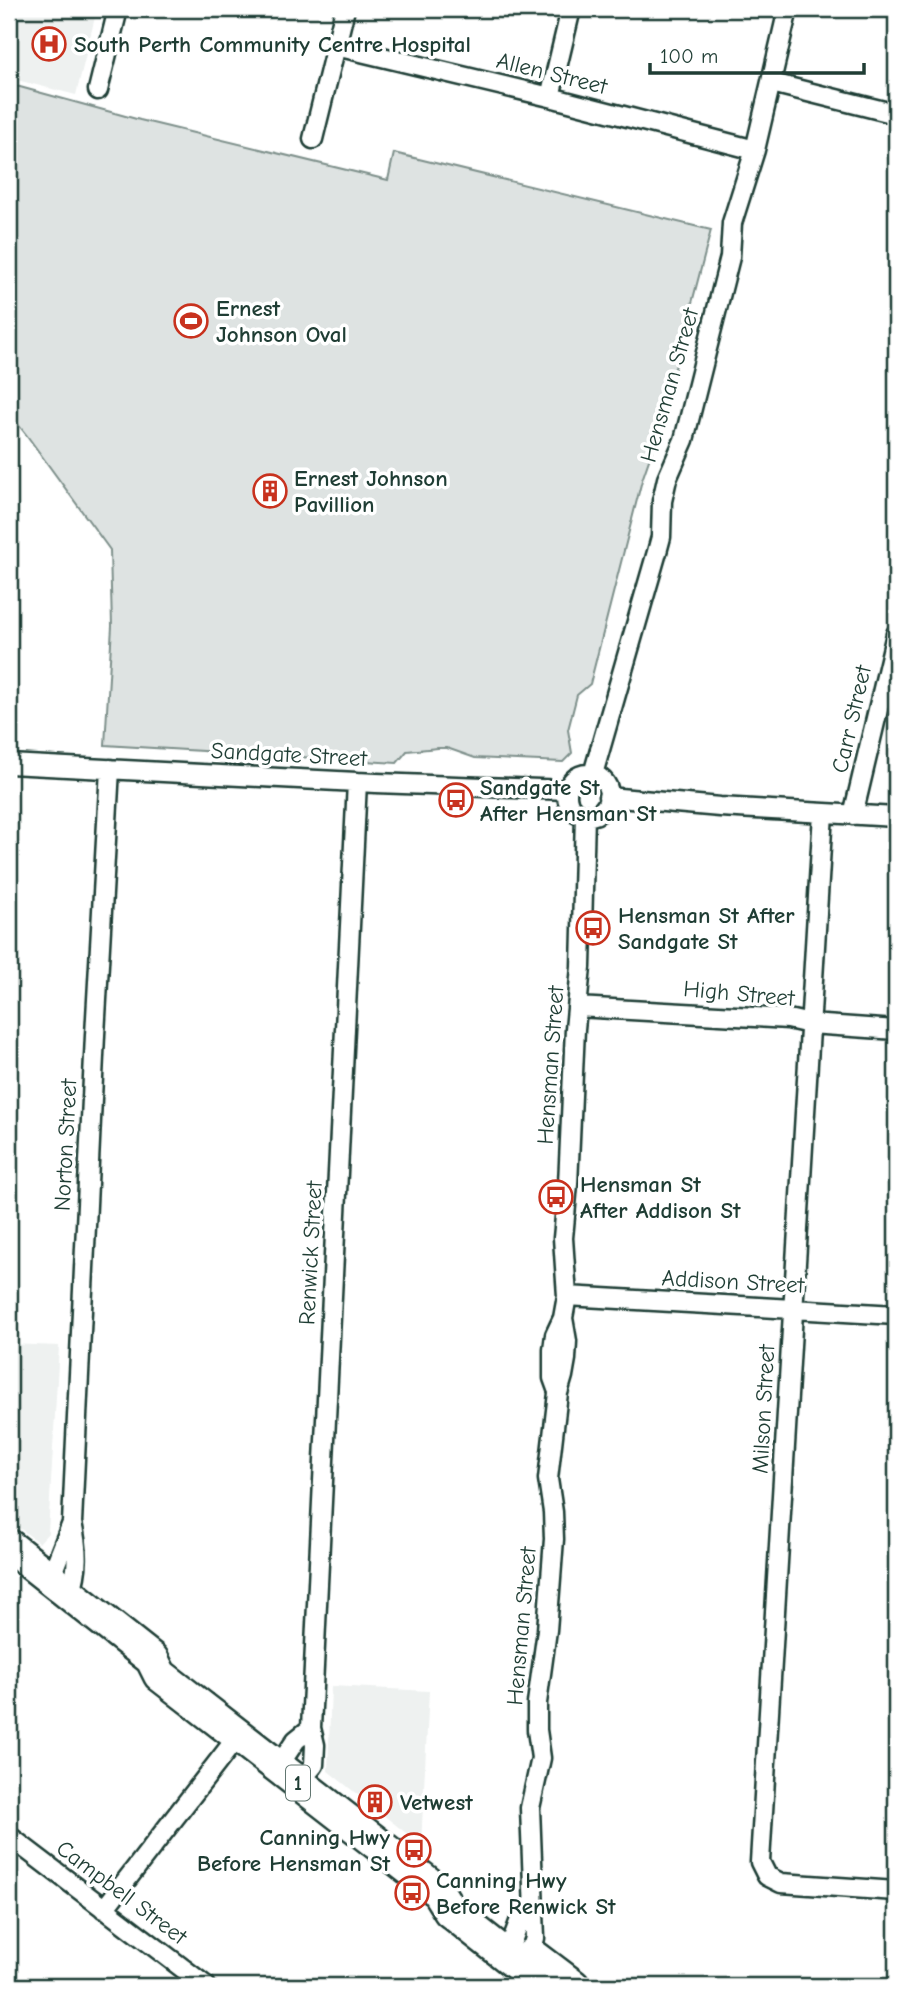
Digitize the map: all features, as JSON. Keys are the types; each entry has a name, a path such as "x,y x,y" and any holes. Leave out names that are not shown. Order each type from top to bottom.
{"highway":[{"name":"1","path":"9,1546 152,1658 160,1675 437,1890 450,1911 524,1961 573,1986"},
{"name":"1","path":"9,1569 144,1674 160,1675"}],"street":[{"path":"98,90 118,9"},
{"path":"313,139 345,9"},
{"path":"550,97 571,9"},
{"name":"Hensman Street","path":"593,775 661,537 662,501 667,479 684,440 730,257 732,223 755,150 788,9"},
{"name":"Allen Street","path":"336,46 755,150"},
{"path":"772,83 896,114"},
{"name":"Carr Street","path":"853,815 896,634"},
{"name":"Sandgate Street","path":"9,764 567,790"},
{"name":"Norton Street","path":"72,1523 55,1566 59,1586 75,1581 78,1546 72,1523 110,769"},
{"path":"580,775 593,775 603,781 608,797 598,813 585,815 573,809 567,790 580,775"},
{"name":"Renwick Street","path":"289,1775 314,1765 315,1745 311,1728 357,782"},
{"path":"608,797 896,817"},
{"name":"Milson Street","path":"823,813 760,1862 767,1876 782,1883 896,1891"},
{"name":"Hensman Street","path":"524,1961 521,1917 533,1906 530,1808 541,1758 537,1717 552,1572 554,1524 548,1479 567,1342 563,1318 567,1296 563,1238 582,967 585,815"},
{"name":"High Street","path":"578,1007 788,1019 810,1024 896,1030"},
{"name":"Addison Street","path":"567,1296 896,1315"},
{"path":"289,1775 296,1740 311,1728"},
{"path":"104,1909 238,1736"},
{"name":"Campbell Street","path":"9,1836 206,1986"}],"shaded area":[{"name":"South Perth Community Centre Hospital","path":"9,9 97,9 76,95 9,78"},
{"path":"9,84 140,120 388,180 394,153 711,230 657,437 642,480 590,684 577,695 568,730 572,753 563,762 475,758 447,748 407,751 397,763 105,745 112,626 110,550 9,413"},
{"path":"9,1344 59,1346 48,1533 39,1543 9,1520"},
{"path":"331,1686 429,1691 421,1845 328,1771"}],"place":[{"name":"South Perth Community Centre Hospital","path":"49,44"},
{"name":"Ernest Johnson Oval","path":"191,321"},
{"name":"Ernest Johnson Pavillion","path":"270,491"},
{"name":"Sandgate St After Hensman St","path":"456,800"},
{"name":"Hensman St After Sandgate St","path":"593,928"},
{"name":"Hensman St After Addison St","path":"556,1197"},
{"name":"Vetwest","path":"375,1802"},
{"name":"Canning Hwy Before Hensman St","path":"414,1850"},
{"name":"Canning Hwy Before Renwick St","path":"412,1893"}]}
